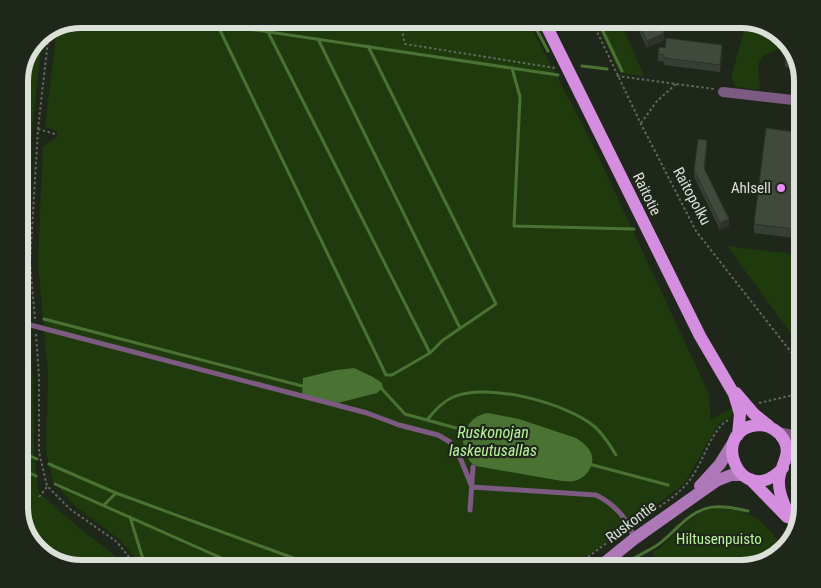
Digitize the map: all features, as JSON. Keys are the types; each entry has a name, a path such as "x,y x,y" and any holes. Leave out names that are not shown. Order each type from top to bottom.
{"main road":[{"name":"Raitotie","path":"548,28 695,327 745,411 775,430"},
{"name":"Raitotie","path":"736,439 745,411"},
{"path":"791,522 736,468 732,452 736,439 745,430 753,426 762,425 775,430 785,441 787,450 785,464 779,482 780,492 792,518"},
{"name":"Ruskontie","path":"685,503 720,464 736,439"},
{"path":"746,477 759,481 768,480 777,475 785,464"},
{"name":"Ruskontie","path":"608,560 634,539 716,481 731,475 746,477"}],"street":[{"path":"723,92 794,99"},
{"path":"775,430 794,436"},
{"path":"785,464 794,455"}],"lane":[{"path":"28,324 367,414 438,435 450,442 472,487"},
{"path":"470,510 473,467"},
{"path":"472,487 596,495 617,510 630,526 634,539"}],"path":[{"path":"401,28 405,44 569,70"},
{"name":"Raitopolku","path":"595,28 617,76 696,231 794,356"},
{"path":"47,39 38,129 30,263 39,376 39,452 47,486 70,509 117,542 131,560"},
{"path":"617,76 707,88 723,92"},
{"path":"641,124 658,101 676,84"},
{"path":"38,129 55,134"},
{"path":"584,560 678,492 690,480 718,429 725,422 761,402 794,395"},
{"path":"39,497 47,486"}],"green space":[{"path":"532,28 593,145 709,394 711,420 734,407 736,413 720,423 716,428 684,484 582,560 137,560 120,540 74,505 53,481 46,452 48,376 38,262 43,147 57,137 57,131 45,127 56,34 70,29","holes":["354,368 383,388 376,393 338,403 302,395 303,378 336,370","488,413 519,419 576,438 575,481 562,481 520,473"]},
{"path":"599,28 623,28 644,76 620,73"},
{"path":"745,28 757,30 767,35 782,48 764,55 758,64 760,90 736,87 731,77"},
{"path":"42,45 28,178 29,67 36,51"},
{"path":"727,246 794,254 794,337"},
{"path":"28,330 33,378 34,452 38,492 118,560 64,558 43,545 33,531 29,521"},
{"name":"Hiltusenpuisto","path":"714,508 737,510 747,514 763,524 779,543 764,555 751,559 655,560 654,551 659,549 691,519"}],"water":[{"path":"354,368 382,383 383,388 377,393 338,403 302,395 303,378 336,370"},
{"name":"Ruskonojan laskeutusallas","path":"488,413 519,419 576,438 587,446 591,453 592,462 589,471 578,480 562,481 476,466 465,453 464,436 472,421"}],"building":[{"path":"640,28 662,28 664,33 647,41"},
{"path":"666,38 722,45 720,65 664,58 664,55 658,54 659,47 665,48"},
{"name":"Ahlsell","path":"766,128 794,132 794,229 754,224"},
{"path":"698,139 707,140 704,168 729,219 720,223 694,170"}],"waterway":[{"path":"219,28 386,375 392,375 430,353 443,340 496,304 368,46"},
{"path":"242,28 558,75"},
{"path":"536,28 548,51"},
{"path":"601,28 622,71"},
{"path":"268,32 430,353"},
{"path":"318,39 460,328"},
{"path":"582,66 607,69"},
{"path":"512,68 520,97 514,226 634,229"},
{"path":"44,319 306,387"},
{"path":"380,387 405,414 467,431"},
{"path":"427,420 445,401 468,393 486,392 527,397 566,410 582,418 601,433 616,455"},
{"path":"28,455 37,459"},
{"path":"49,464 116,493 298,560"},
{"path":"589,464 668,485"},
{"path":"28,472 36,476"},
{"path":"55,484 226,560"},
{"path":"104,505 116,493"},
{"path":"630,560 656,546 688,518 704,509 728,507 748,511"},
{"path":"130,517 143,560"}],"place":[{"name":"Ahlsell","path":"781,188"}]}
